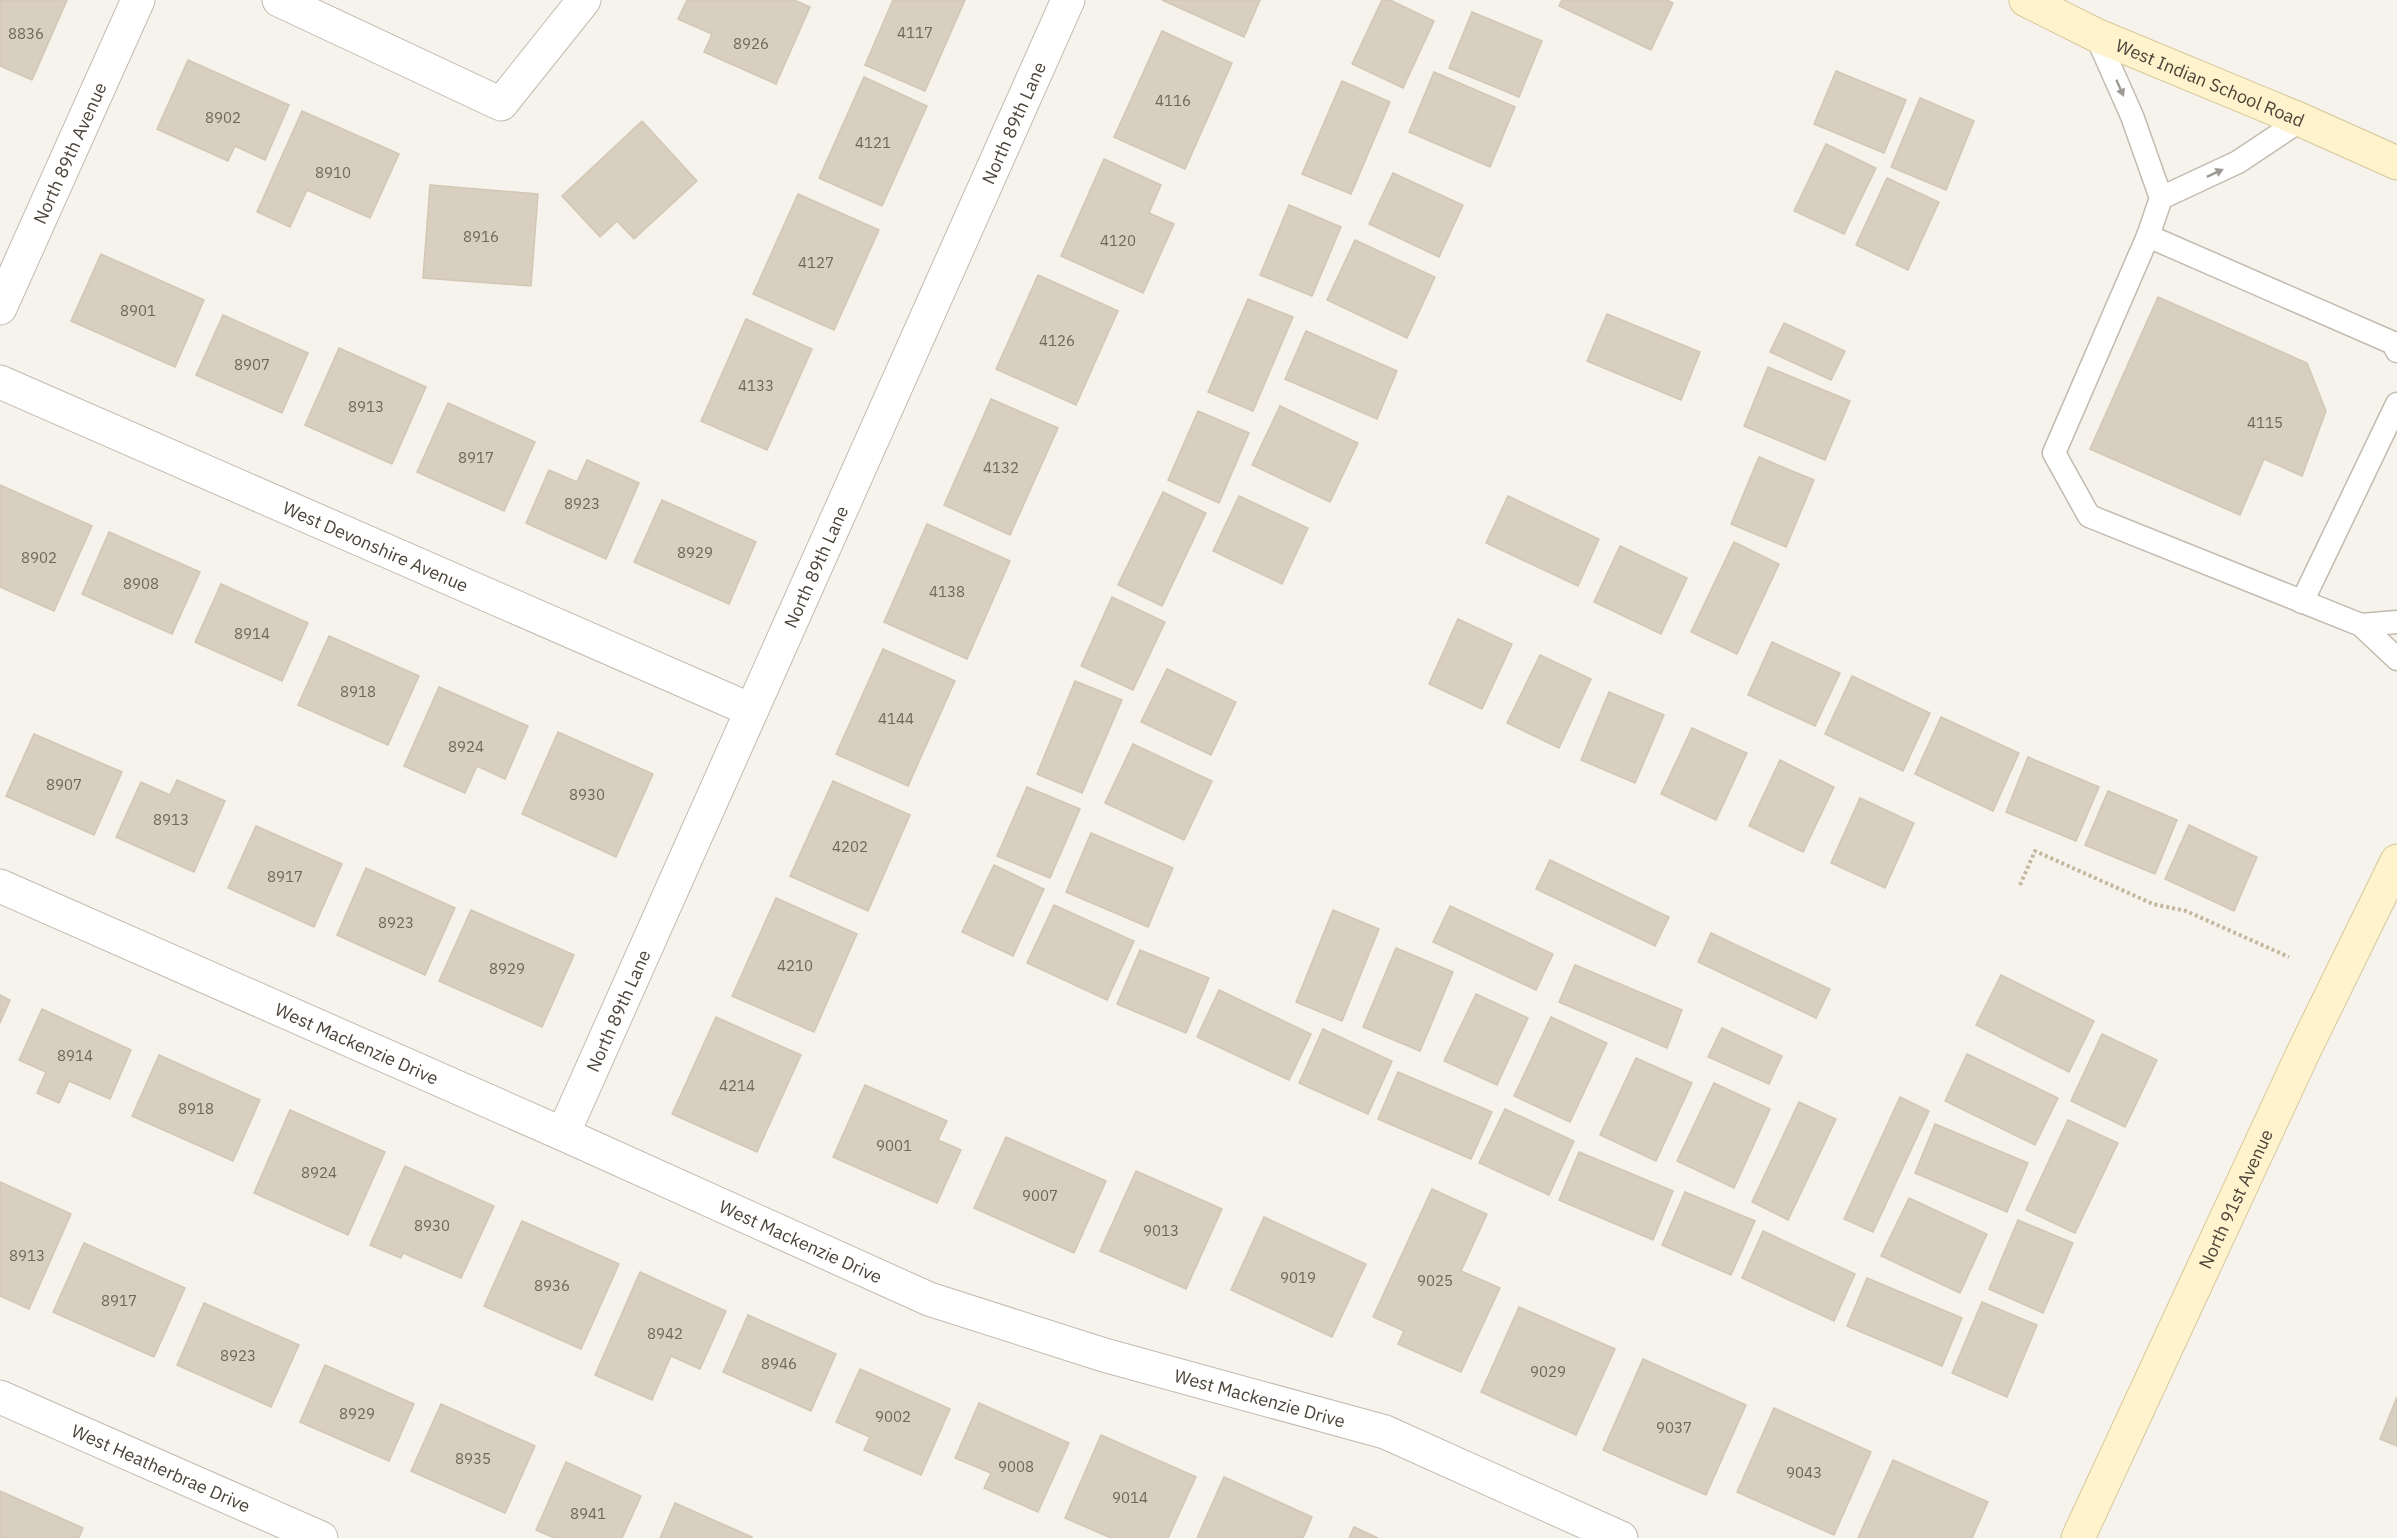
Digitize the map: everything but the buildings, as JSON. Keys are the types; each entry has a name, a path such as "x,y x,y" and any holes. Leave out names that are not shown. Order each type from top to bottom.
{"main road":[{"name":"West Indian School Road","path":"2026,0 2096,35 2301,120 2397,163"},
{"name":"North 91st Avenue","path":"2078,1538 2302,1055 2397,861"}],"street":[{"name":"North 89th Avenue","path":"0,308 138,0"},
{"path":"279,0 501,104 584,0"},
{"name":"North 89th Lane","path":"563,1134 1068,0"},
{"name":"West Devonshire Avenue","path":"0,382 751,710"},
{"name":"West Mackenzie Drive","path":"0,886 563,1134 929,1299 1104,1355 1385,1432 1621,1538"},
{"name":"West Heatherbrae Drive","path":"0,1397 321,1538"}],"lane":[{"path":"2096,35 2132,116 2162,198 2148,236 2054,453 2089,516 2361,625 2397,659"},
{"path":"2162,198 2238,162 2301,120"},
{"path":"2148,236 2393,343 2397,351"},
{"path":"2302,602 2397,404"},
{"path":"2361,625 2397,622"}],"path":[{"path":"2020,885 2035,851 2153,904 2186,911 2289,957"}]}
